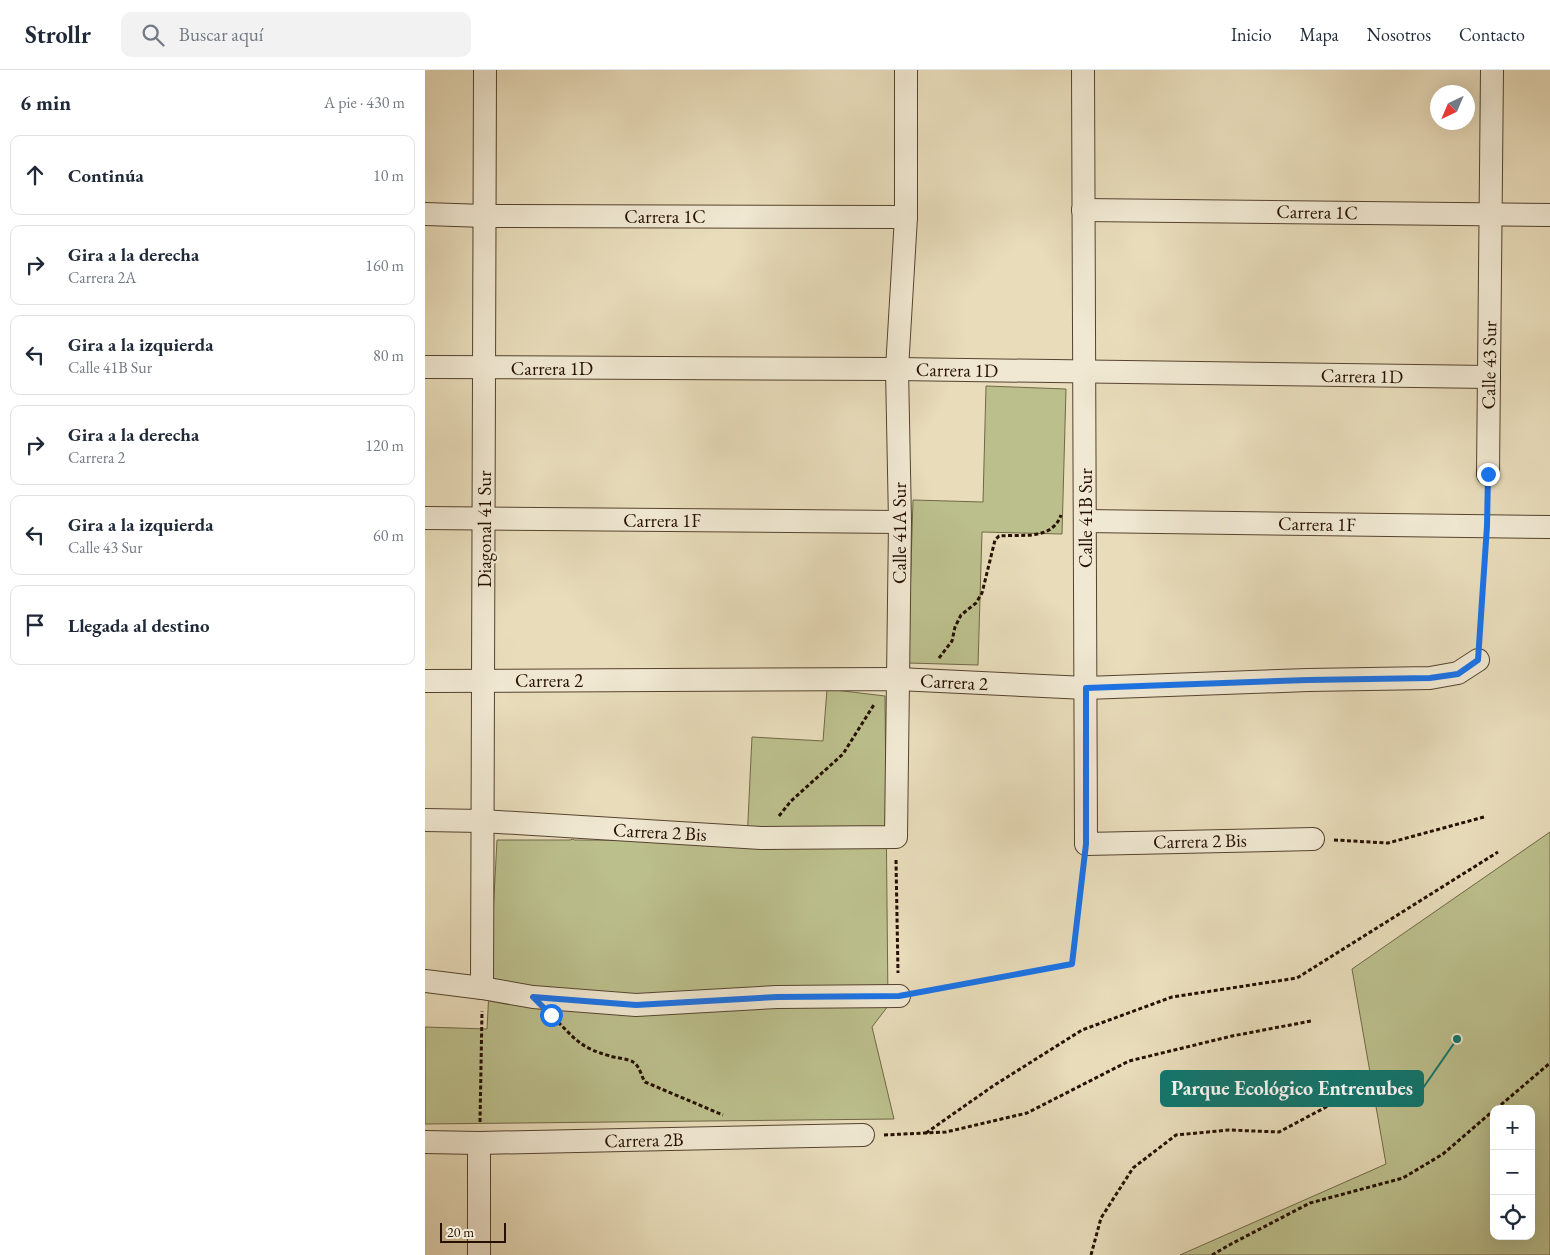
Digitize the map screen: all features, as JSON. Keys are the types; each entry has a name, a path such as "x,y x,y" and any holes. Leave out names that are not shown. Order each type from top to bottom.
{"street":[{"name":"Diagonal 41 Sur","path":"482,988 485,70"},
{"name":"Calle 41A Sur","path":"895,837 901,680 897,369 905,217 906,70"},
{"name":"Calle 41B Sur","path":"1083,70 1086,844"},
{"name":"Calle 43 Sur","path":"1488,474 1492,70"},
{"name":"Carrera 1C","path":"1083,210 1550,214"},
{"name":"Carrera 1C","path":"425,214 485,216 905,217"},
{"name":"Carrera 1D","path":"425,367 897,369 1489,377"},
{"name":"Carrera 1F","path":"425,518 900,522"},
{"name":"Carrera 1F","path":"1085,521 1550,527"},
{"name":"Carrera 2","path":"425,681 901,680 1086,688 1308,680 1430,678 1458,674 1478,660"},
{"name":"Carrera 2 Bis","path":"425,820 483,821 761,838 895,837"},
{"name":"Carrera 2 Bis","path":"1086,844 1313,839"},
{"path":"425,981 533,997 636,1005 777,997 899,996"},
{"name":"Carrera 2B","path":"425,1142 479,1143 863,1135"},
{"path":"479,1143 479,1255"}],"path":[{"path":"761,838 791,801 843,754 901,680 936,662 952,642 955,627 961,615 976,604 982,594 995,540 999,536 1040,534 1054,527 1060,520 1064,509"},
{"path":"1478,660 1487,526"},
{"path":"1313,839 1388,843 1484,817"},
{"path":"895,837 899,996 1072,964 1086,844"},
{"path":"926,1133 993,1086 1082,1030 1172,997 1297,978 1498,852"},
{"path":"479,1143 482,988"},
{"path":"557,1021 575,1040 591,1050 633,1061 639,1068 640,1076 645,1082 728,1118 746,1138"},
{"path":"863,1135 946,1132 1027,1113 1129,1061 1232,1036 1311,1021"},
{"path":"1501,1105 1550,1063"},
{"path":"1091,1255 1101,1218 1133,1168 1176,1134 1229,1130 1279,1132 1328,1106"},
{"path":"1212,1255 1310,1203 1403,1178 1443,1154 1490,1114"}],"green space":[{"path":"986,386 1066,389 1062,534 982,532 978,665 908,663 913,500 983,502"},
{"path":"827,689 885,696 888,1006 872,1027 894,1119 425,1124 425,1027 487,1029 497,840 747,841 752,737 823,741"},
{"path":"1550,832 1550,1255 1180,1255 1386,1164 1352,969"}],"place":[{"name":"Parque Ecológico Entrenubes","path":"1457,1039"}],"route":[{"path":"551,1015 533,997 636,1005 777,997 899,996 1072,964 1086,844 1086,688 1308,680 1430,678 1458,674 1478,660 1487,526 1488,474"}]}
